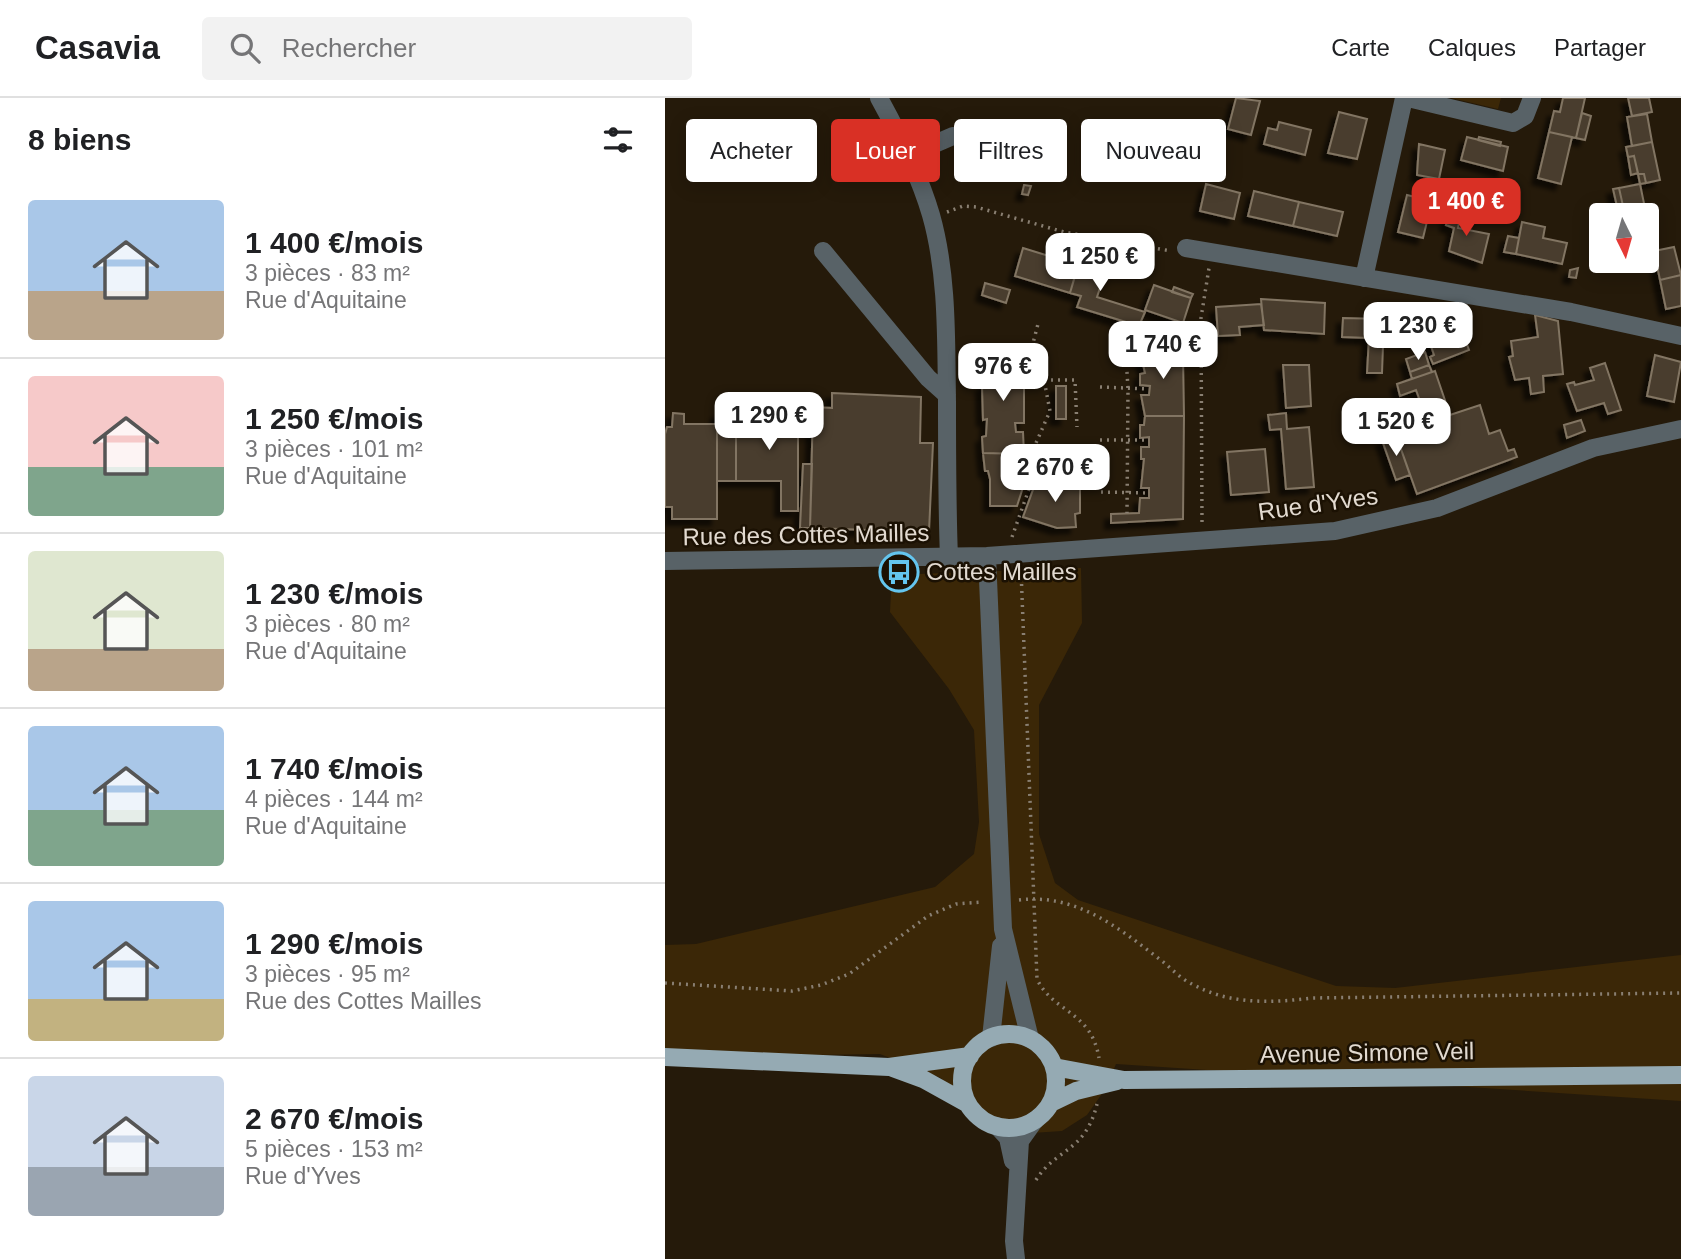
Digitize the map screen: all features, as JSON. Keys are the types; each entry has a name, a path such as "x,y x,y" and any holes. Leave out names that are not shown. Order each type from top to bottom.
{"main road":[{"path":"665,1057 889,1067 970,1056 991,1038 1017,1035 1030,1039 1048,1054 1054,1067 1055,1091 1051,1103 1035,1120 1014,1128 997,1126 976,1114 968,1104 923,1079 889,1067"},
{"path":"968,1104 963,1084 970,1056"},
{"path":"1054,1067 1101,1081"},
{"name":"Avenue Simone Veil","path":"1051,1103 1101,1081 1681,1074"}],"street":[{"path":"879,98 890,119"},
{"path":"1364,278 1406,98 1513,123 1525,116 1532,98"},
{"path":"940,142 953,136"},
{"path":"919,182 932,217 944,300 949,558"},
{"path":"1186,248 1571,312 1681,337"},
{"path":"823,251 928,378 947,395"},
{"name":"Rue d'Yves","path":"949,558 1335,531 1437,508 1593,448 1681,429"},
{"path":"988,556 1003,903 1003,929 991,1038"},
{"name":"Rue des Cottes Mailles","path":"665,561 949,558"},
{"path":"1003,929 1030,1039"},
{"path":"1016,1259 1020,1140 1035,1120"},
{"path":"997,1126 1008,1138 1017,1178"}],"path":[{"path":"932,217 969,205 1041,226 1117,242 1173,251 1186,248"},
{"path":"1202,541 1202,318 1213,253"},
{"path":"1038,324 1031,347 1033,373 1044,380 1075,380 1077,426"},
{"path":"1110,340 1125,338 1128,389 1127,513"},
{"path":"1035,1182 1050,1164 1085,1136 1094,1115 1101,1081 1093,1036 1081,1020 1043,992 1037,979 1013,554 1035,469 1036,443 1050,411 1044,380"},
{"path":"1100,387 1149,389"},
{"path":"1100,440 1149,440"},
{"path":"1035,469 1101,467"},
{"path":"1101,492 1149,493"},
{"path":"665,983 792,991 821,985 849,974 928,916 956,904 1034,899 1083,907 1118,927 1192,984 1224,996 1263,1003 1312,998 1681,993"}],"shaded area":[{"path":"1451,98 1501,98 1498,109"},
{"path":"1081,568 1082,623 1039,705 1039,834 1055,883 1078,900 1336,986 1395,988 1681,955 1681,1101 1116,1064 1106,1088 1087,1115 1062,1131 1032,1133 976,1114 941,1078 880,1054 665,1057 665,945 696,944 935,887 974,854 979,822 974,730 949,689 890,612 892,575"}],"building":[{"path":"1236,98 1260,101 1251,135 1228,129"},
{"path":"1563,98 1585,98 1576,138 1549,132 1554,111 1560,112"},
{"path":"1628,98 1649,98 1652,112 1632,116"},
{"path":"1339,112 1367,119 1357,159 1328,153"},
{"path":"1582,113 1591,116 1585,140 1576,138"},
{"path":"1647,114 1652,142 1632,146 1627,117"},
{"path":"1279,122 1311,130 1305,155 1264,144 1268,128 1277,130"},
{"path":"1549,132 1572,137 1561,184 1538,178"},
{"path":"1467,137 1508,147 1503,171 1461,160"},
{"path":"1479,137 1501,142 1500,146 1478,140"},
{"path":"1652,142 1660,180 1646,183 1644,174 1638,174 1634,156 1628,157 1626,147"},
{"path":"1419,144 1445,150 1439,179 1417,175"},
{"path":"1634,156 1638,173 1631,175 1628,157"},
{"path":"1638,174 1644,174 1646,183 1640,184"},
{"path":"1206,184 1240,193 1234,219 1200,211"},
{"path":"1640,184 1644,203 1622,203 1619,188"},
{"path":"1024,185 1031,186 1028,195 1022,194"},
{"path":"1619,188 1622,203 1616,203 1613,189"},
{"path":"1254,191 1299,202 1293,226 1248,216"},
{"path":"1407,195 1432,201 1423,238 1398,232"},
{"path":"1299,202 1343,212 1337,236 1293,226"},
{"path":"1451,204 1462,207 1458,228 1489,234 1482,263 1449,251 1454,228 1446,225"},
{"path":"1522,222 1545,227 1543,238 1567,243 1562,264 1516,254"},
{"path":"1508,236 1519,238 1516,254 1504,252"},
{"path":"1674,247 1681,275 1660,280 1659,250"},
{"path":"1023,248 1078,265 1070,293 1015,276"},
{"path":"1081,256 1108,264 1097,297 1145,312 1139,326 1077,307 1081,296 1070,293"},
{"path":"1578,268 1576,278 1569,277 1570,270"},
{"path":"1681,275 1681,306 1666,309 1660,280"},
{"path":"985,283 1010,290 1006,303 982,295"},
{"path":"1154,285 1191,298 1183,323 1145,310"},
{"path":"1174,287 1193,294 1191,298 1172,292"},
{"path":"1261,299 1325,303 1324,334 1264,330"},
{"path":"1261,304 1264,325 1239,327 1240,335 1218,336 1216,307"},
{"path":"1535,315 1558,321 1563,374 1543,376 1544,392 1531,394 1529,378 1515,380 1509,357 1513,356 1511,341 1538,337"},
{"path":"1343,318 1384,319 1382,373 1367,373 1369,338 1342,337"},
{"path":"1458,320 1469,350 1433,364 1430,357 1434,355 1426,331"},
{"path":"1418,332 1420,338 1408,342 1406,336"},
{"path":"1143,341 1183,354 1184,416 1145,416 1141,395 1149,395 1150,386 1140,385 1140,374 1145,373 1140,351 1143,351"},
{"path":"982,346 1024,359 1024,372 1016,372 1016,380 1024,381 1024,423 1015,423 1016,432 1023,432 1024,454 983,453 982,437 986,436 987,419 983,420 982,386 986,386"},
{"path":"1425,352 1429,365 1410,372 1406,359"},
{"path":"1655,355 1681,362 1674,402 1647,396"},
{"path":"1605,363 1621,410 1608,414 1604,403 1577,411 1567,384 1574,382 1575,385 1594,380 1590,368"},
{"path":"1283,365 1309,365 1311,406 1286,408"},
{"path":"1429,365 1432,372 1412,379 1410,372"},
{"path":"1435,371 1450,415 1480,405 1489,434 1500,430 1508,451 1514,449 1517,457 1417,494 1396,435 1428,423 1416,390 1400,396 1397,384"},
{"path":"1056,386 1066,386 1066,419 1056,419"},
{"path":"832,393 921,397 920,443 933,443 929,532 810,528 813,407 832,408"},
{"path":"673,413 684,414 684,424 717,424 717,519 672,519 672,507 665,507 665,434 667,427 672,427"},
{"path":"717,413 736,413 736,481 717,481"},
{"path":"736,413 798,413 798,511 781,511 781,481 736,481"},
{"path":"1286,413 1287,429 1309,427 1314,487 1286,489 1281,429 1270,430 1268,415"},
{"path":"1145,416 1184,416 1183,519 1111,523 1111,514 1139,513 1140,498 1149,498 1149,488 1141,488 1144,459 1141,459 1141,447 1149,447 1149,437 1140,438 1140,425 1144,425"},
{"path":"1581,420 1585,431 1567,438 1564,425"},
{"path":"1396,435 1410,475 1396,480 1382,440"},
{"path":"1265,449 1269,492 1231,495 1227,452"},
{"path":"983,453 1024,454 1024,475 1015,476 1016,483 1024,484 1017,506 990,506 990,479 988,471 985,471"},
{"path":"803,464 812,464 810,528 800,528"},
{"path":"1046,478 1055,481 1053,489 1061,492 1067,480 1080,479 1080,513 1075,514 1076,527 1057,528 1023,517 1037,479 1043,486"}],"place":[{"name":"Cottes Mailles","path":"899,572"}]}
